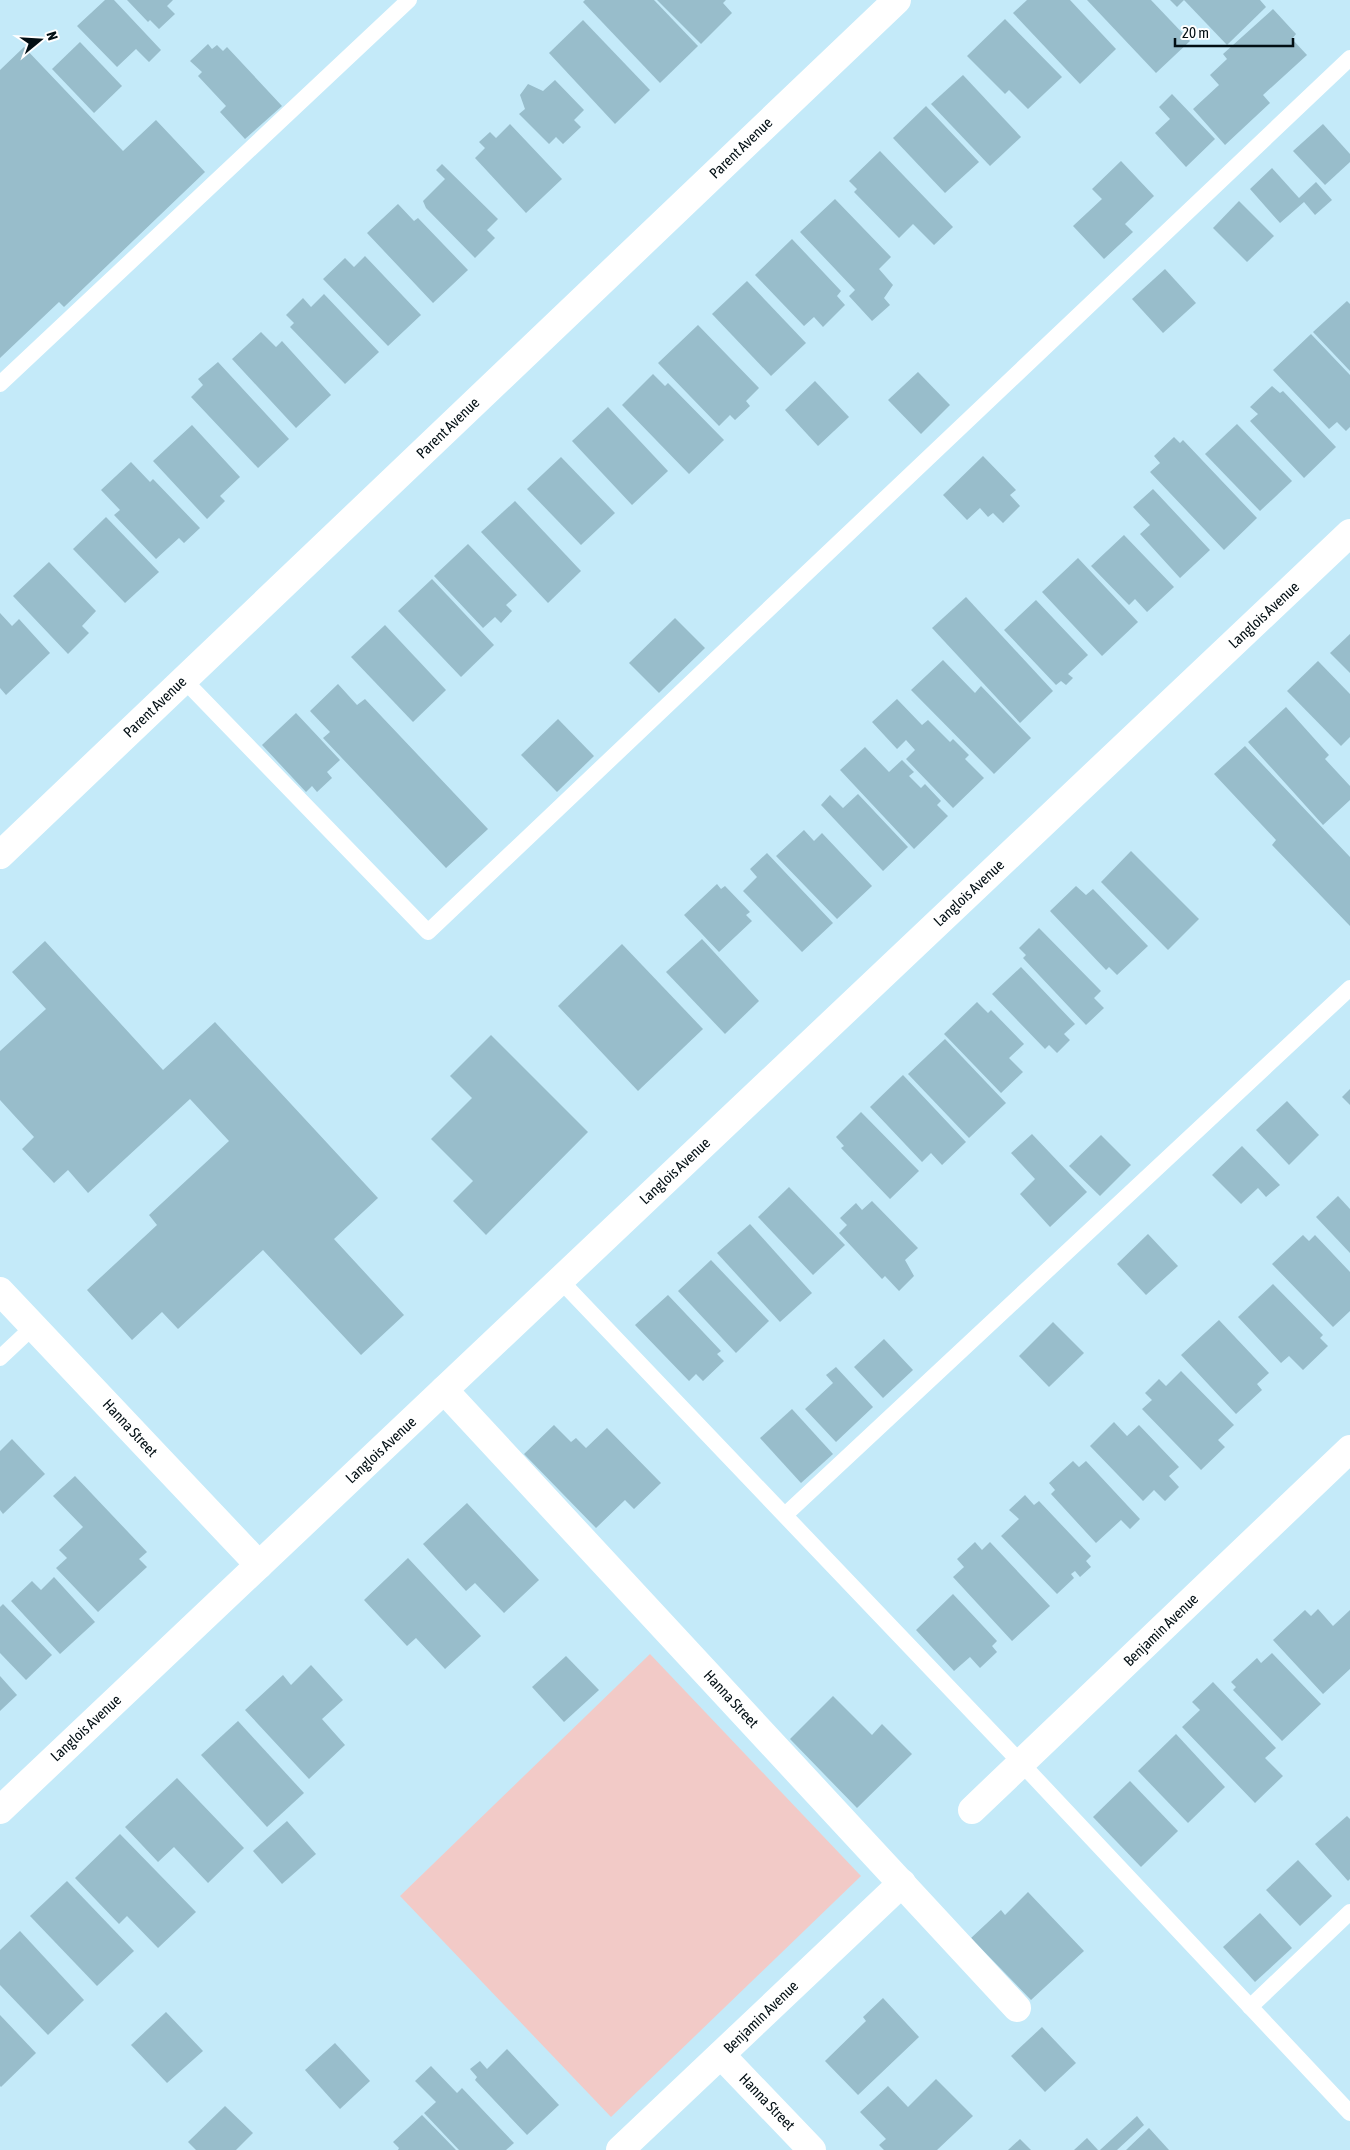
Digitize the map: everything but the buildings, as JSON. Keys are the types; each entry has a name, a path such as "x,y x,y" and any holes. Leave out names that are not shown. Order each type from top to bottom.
{"street":[{"name":"Parent Avenue","path":"0,855 897,0"},
{"name":"Langlois Avenue","path":"0,1810 1350,533"},
{"name":"Hanna Street","path":"0,1291 259,1565"},
{"name":"Hanna Street","path":"444,1390 1018,2008"},
{"name":"Benjamin Avenue","path":"972,1810 1350,1449"},
{"name":"Benjamin Avenue","path":"620,2150 902,1883"},
{"name":"Hanna Street","path":"721,2055 812,2150"}],"lane":[{"path":"0,384 409,0"},
{"path":"184,680 428,932 1350,58"},
{"path":"785,1515 1350,988"},
{"path":"560,1280 1021,1763 1350,2113"},
{"path":"0,1358 34,1326"},
{"path":"1250,2007 1350,1912"}],"shaded area":[{"path":"650,1654 861,1876 611,2117 400,1896"}]}
